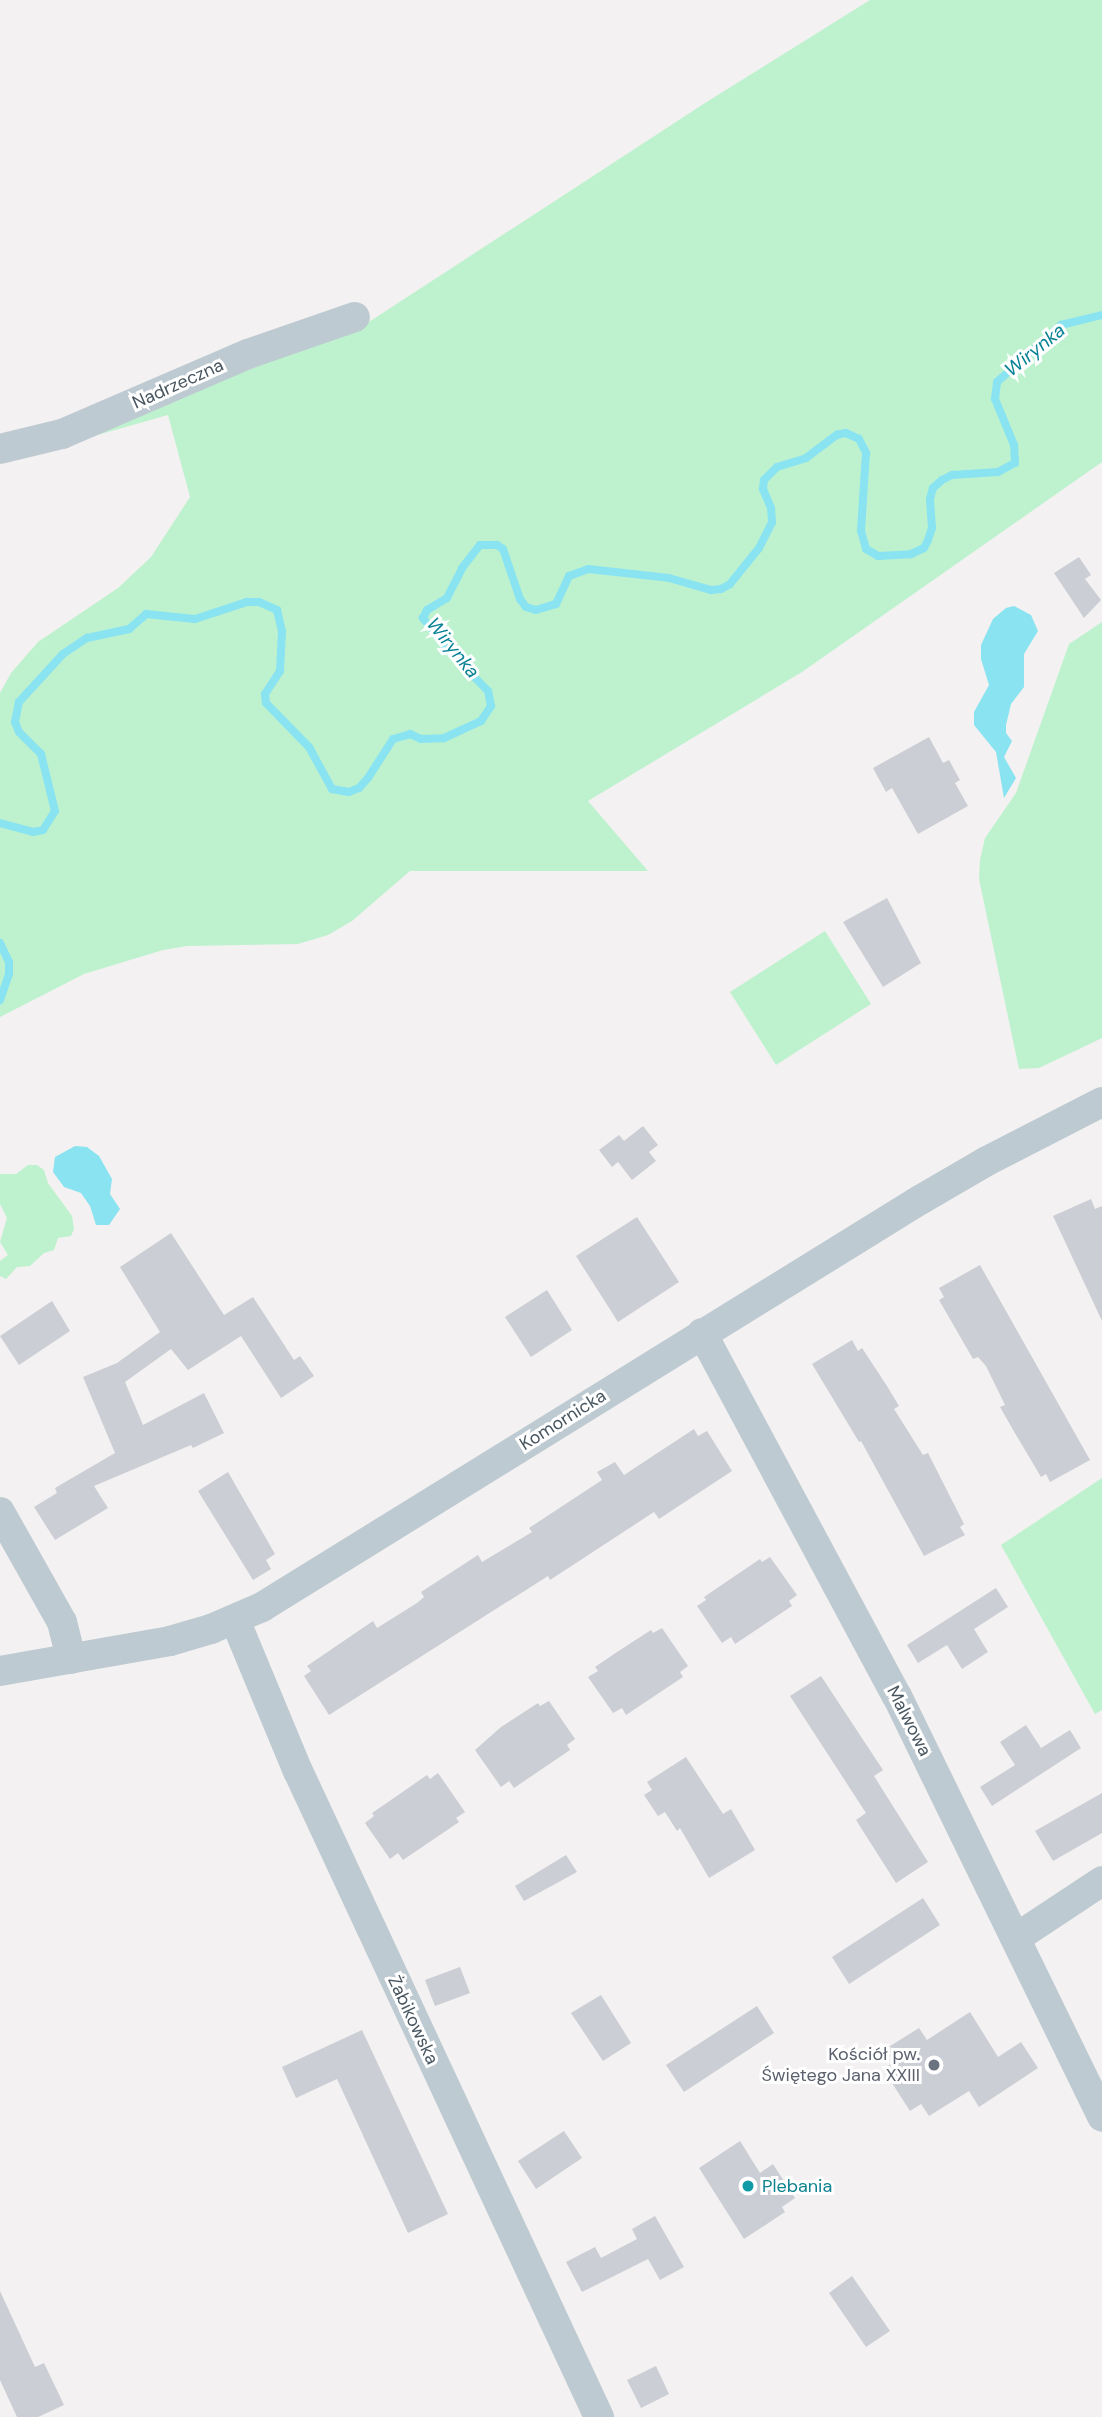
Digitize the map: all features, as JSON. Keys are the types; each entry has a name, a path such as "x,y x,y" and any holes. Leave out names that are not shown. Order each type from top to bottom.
{"street":[{"name":"Nadrzeczna","path":"0,449 62,434 248,354 355,317"},
{"name":"Komornicka","path":"0,1671 170,1640 235,1620 299,1586 702,1333 987,1161 1102,1102"},
{"name":"Malwowa","path":"702,1333 897,1696 1102,2117"},
{"path":"0,1512 62,1622 71,1659"},
{"name":"Żabikowska","path":"235,1620 298,1771 599,2417"},
{"path":"1016,1938 1102,1881"}],"green space":[{"path":"870,0 1102,0 1102,462 802,672 588,801 648,871 410,871 352,921 328,935 298,944 187,946 163,950 84,974 0,1017 0,693 11,673 38,642 118,588 151,557 190,497 168,415 62,445 372,320 705,103"},
{"path":"1102,622 1102,1038 1039,1068 1019,1069 979,879 980,860 985,838 1016,793 1069,644"},
{"path":"825,931 871,1004 776,1065 730,992"},
{"path":"28,1165 37,1165 44,1170 48,1183 72,1216 74,1229 71,1236 58,1238 54,1250 44,1253 30,1266 17,1267 6,1279 0,1276 0,1261 8,1255 0,1242 7,1218 0,1204 0,1174 16,1174"},
{"path":"1102,1478 1102,1710 1095,1714 1001,1545"}],"water":[{"path":"1014,606 1031,615 1038,631 1024,654 1024,687 1011,704 1006,725 1006,733 1012,741 1004,757 1016,778 1004,798 996,752 974,725 974,712 989,685 981,659 981,645 993,619 1006,608"},
{"path":"75,1146 87,1147 99,1156 112,1179 110,1194 120,1209 109,1225 96,1225 90,1206 81,1193 64,1187 53,1172 55,1157"}],"building":[{"path":"1079,557 1091,575 1085,579 1101,600 1084,618 1054,573"},
{"path":"929,737 943,763 949,760 960,780 955,783 968,806 918,834 892,788 886,792 873,768"},
{"path":"887,898 921,963 883,987 843,922"},
{"path":"643,1126 658,1145 649,1152 656,1161 632,1180 618,1162 612,1167 599,1150 619,1135 624,1141"},
{"path":"1091,1199 1095,1209 1102,1206 1102,1321 1053,1216"},
{"path":"637,1217 679,1282 618,1322 576,1256"},
{"path":"171,1233 224,1315 253,1297 294,1360 300,1356 314,1376 281,1398 241,1336 188,1370 171,1349 125,1382 143,1425 204,1393 224,1433 193,1448 191,1445 94,1486 108,1508 55,1540 34,1507 57,1493 55,1488 115,1453 83,1377 117,1363 160,1332 120,1267"},
{"path":"980,1265 1090,1460 1050,1482 1046,1474 1041,1477 1000,1407 1005,1405 986,1366 978,1357 973,1359 939,1300 944,1297 939,1288"},
{"path":"547,1290 572,1330 531,1357 505,1317"},
{"path":"52,1301 70,1331 19,1365 0,1336"},
{"path":"852,1340 858,1351 862,1348 887,1386 899,1406 894,1409 923,1455 928,1453 964,1524 960,1527 965,1535 924,1556 861,1441 859,1442 812,1364"},
{"path":"694,1429 698,1436 707,1431 732,1471 659,1519 654,1512 550,1580 548,1576 329,1715 304,1676 311,1671 307,1666 373,1621 377,1628 417,1603 424,1597 421,1592 478,1555 482,1562 532,1532 529,1528 602,1480 597,1472 615,1462 624,1475"},
{"path":"228,1472 275,1554 266,1560 271,1569 253,1580 198,1491"},
{"path":"770,1557 797,1595 789,1601 792,1606 735,1644 731,1637 722,1643 697,1606 706,1600 704,1597 760,1559 762,1562"},
{"path":"996,1588 1008,1607 974,1629 988,1652 962,1669 947,1645 918,1663 907,1645"},
{"path":"662,1628 688,1666 680,1672 683,1677 626,1715 622,1708 613,1713 588,1677 598,1671 595,1667 614,1654 651,1630 653,1633"},
{"path":"821,1676 883,1770 874,1776 928,1862 896,1883 856,1820 866,1813 790,1696"},
{"path":"549,1701 575,1739 567,1745 570,1750 514,1788 509,1781 501,1787 475,1750 501,1727 538,1703 540,1706"},
{"path":"1026,1725 1041,1748 1070,1730 1081,1748 992,1806 980,1787 1015,1765 1000,1742"},
{"path":"686,1757 723,1814 731,1809 755,1850 709,1878 680,1828 677,1831 665,1812 658,1816 644,1795 652,1790 647,1782"},
{"path":"438,1773 465,1812 456,1818 459,1822 403,1860 398,1853 390,1859 365,1823 374,1816 372,1813 427,1775 430,1779"},
{"path":"1102,1793 1102,1833 1053,1861 1035,1831"},
{"path":"566,1855 577,1872 524,1901 515,1886"},
{"path":"923,1898 940,1925 849,1984 832,1957"},
{"path":"460,1967 470,1993 435,2006 425,1980"},
{"path":"601,1995 631,2043 603,2061 571,2013"},
{"path":"757,2006 774,2033 684,2092 666,2065"},
{"name":"Kościół pw. Świętego Jana XXIII","path":"970,2012 998,2057 1021,2042 1038,2068 979,2107 969,2091 929,2116 921,2104 910,2111 883,2069 896,2061 887,2048 919,2028 927,2040"},
{"path":"362,2030 448,2214 408,2233 337,2079 296,2098 282,2067"},
{"path":"564,2131 582,2158 536,2189 518,2161"},
{"name":"Plebania","path":"740,2141 760,2173 773,2164 795,2198 782,2207 785,2212 744,2239 699,2168"},
{"path":"655,2216 684,2267 660,2280 648,2259 582,2292 566,2262 595,2247 601,2258 637,2239 632,2229"},
{"path":"852,2276 890,2331 866,2347 829,2293"},
{"path":"0,2291 35,2367 44,2363 64,2405 38,2417 17,2417 0,2380"},
{"path":"656,2366 669,2394 641,2408 627,2380"}],"waterway":[{"name":"Wirynka","path":"0,823 33,832 43,830 55,811 41,754 19,732 15,722 19,702 63,654 87,638 129,629 146,614 195,619 247,602 259,602 277,610 282,631 280,671 265,694 266,703 309,747 332,789 349,792 359,788 368,778 393,739 410,734 421,739 444,738 481,721 491,706 488,691 448,650 423,618 427,610 447,598 462,568 480,545 497,545 503,549 520,599 526,607 536,610 556,604 569,576 588,569 669,578 711,590 721,589 730,584 759,548 772,522 771,508 763,489 764,480 777,467 806,458 837,435 846,433 859,439 866,453 861,531 866,549 878,556 911,554 924,548 928,540 932,528 930,499 933,488 942,480 952,475 998,472 1015,463 1014,445 995,399 997,382 1061,325 1102,315"},
{"name":"Wirynka","path":"0,943 9,962 9,974 0,1000"}],"place":[{"name":"Kościół pw. Świętego Jana XXIII","path":"934,2065"},
{"name":"Plebania","path":"748,2186"}]}
